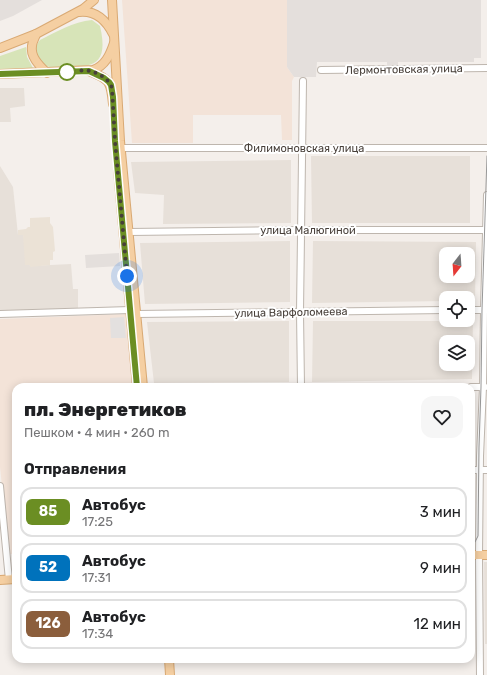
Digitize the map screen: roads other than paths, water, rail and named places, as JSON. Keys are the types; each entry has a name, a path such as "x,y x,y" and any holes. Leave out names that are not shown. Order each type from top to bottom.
{"main road":[{"path":"0,48 36,34 78,12 94,0"},
{"path":"112,0 121,148 129,232 137,383"},
{"path":"0,74 89,71 96,69 103,64 115,39 109,27 97,14 78,12"},
{"path":"36,34 32,46 32,52 39,66 47,73"},
{"path":"89,71 104,78 109,82 112,88 115,141 133,312 142,383"},
{"path":"169,663 170,675"}],"street":[{"name":"Лермонтовская улица","path":"321,70 487,68"},
{"path":"301,383 300,312 303,81"},
{"name":"Филимоновская улица","path":"121,148 487,148"},
{"path":"480,675 484,647 479,555 480,470 485,387 487,195"},
{"name":"улица Малюгиной","path":"129,232 486,230"},
{"name":"улица Варфоломеева","path":"0,314 439,310"},
{"path":"475,470 487,470"},
{"path":"0,486 8,580"}],"tram line":[{"path":"475,542 478,536 482,310 487,156"}]}
